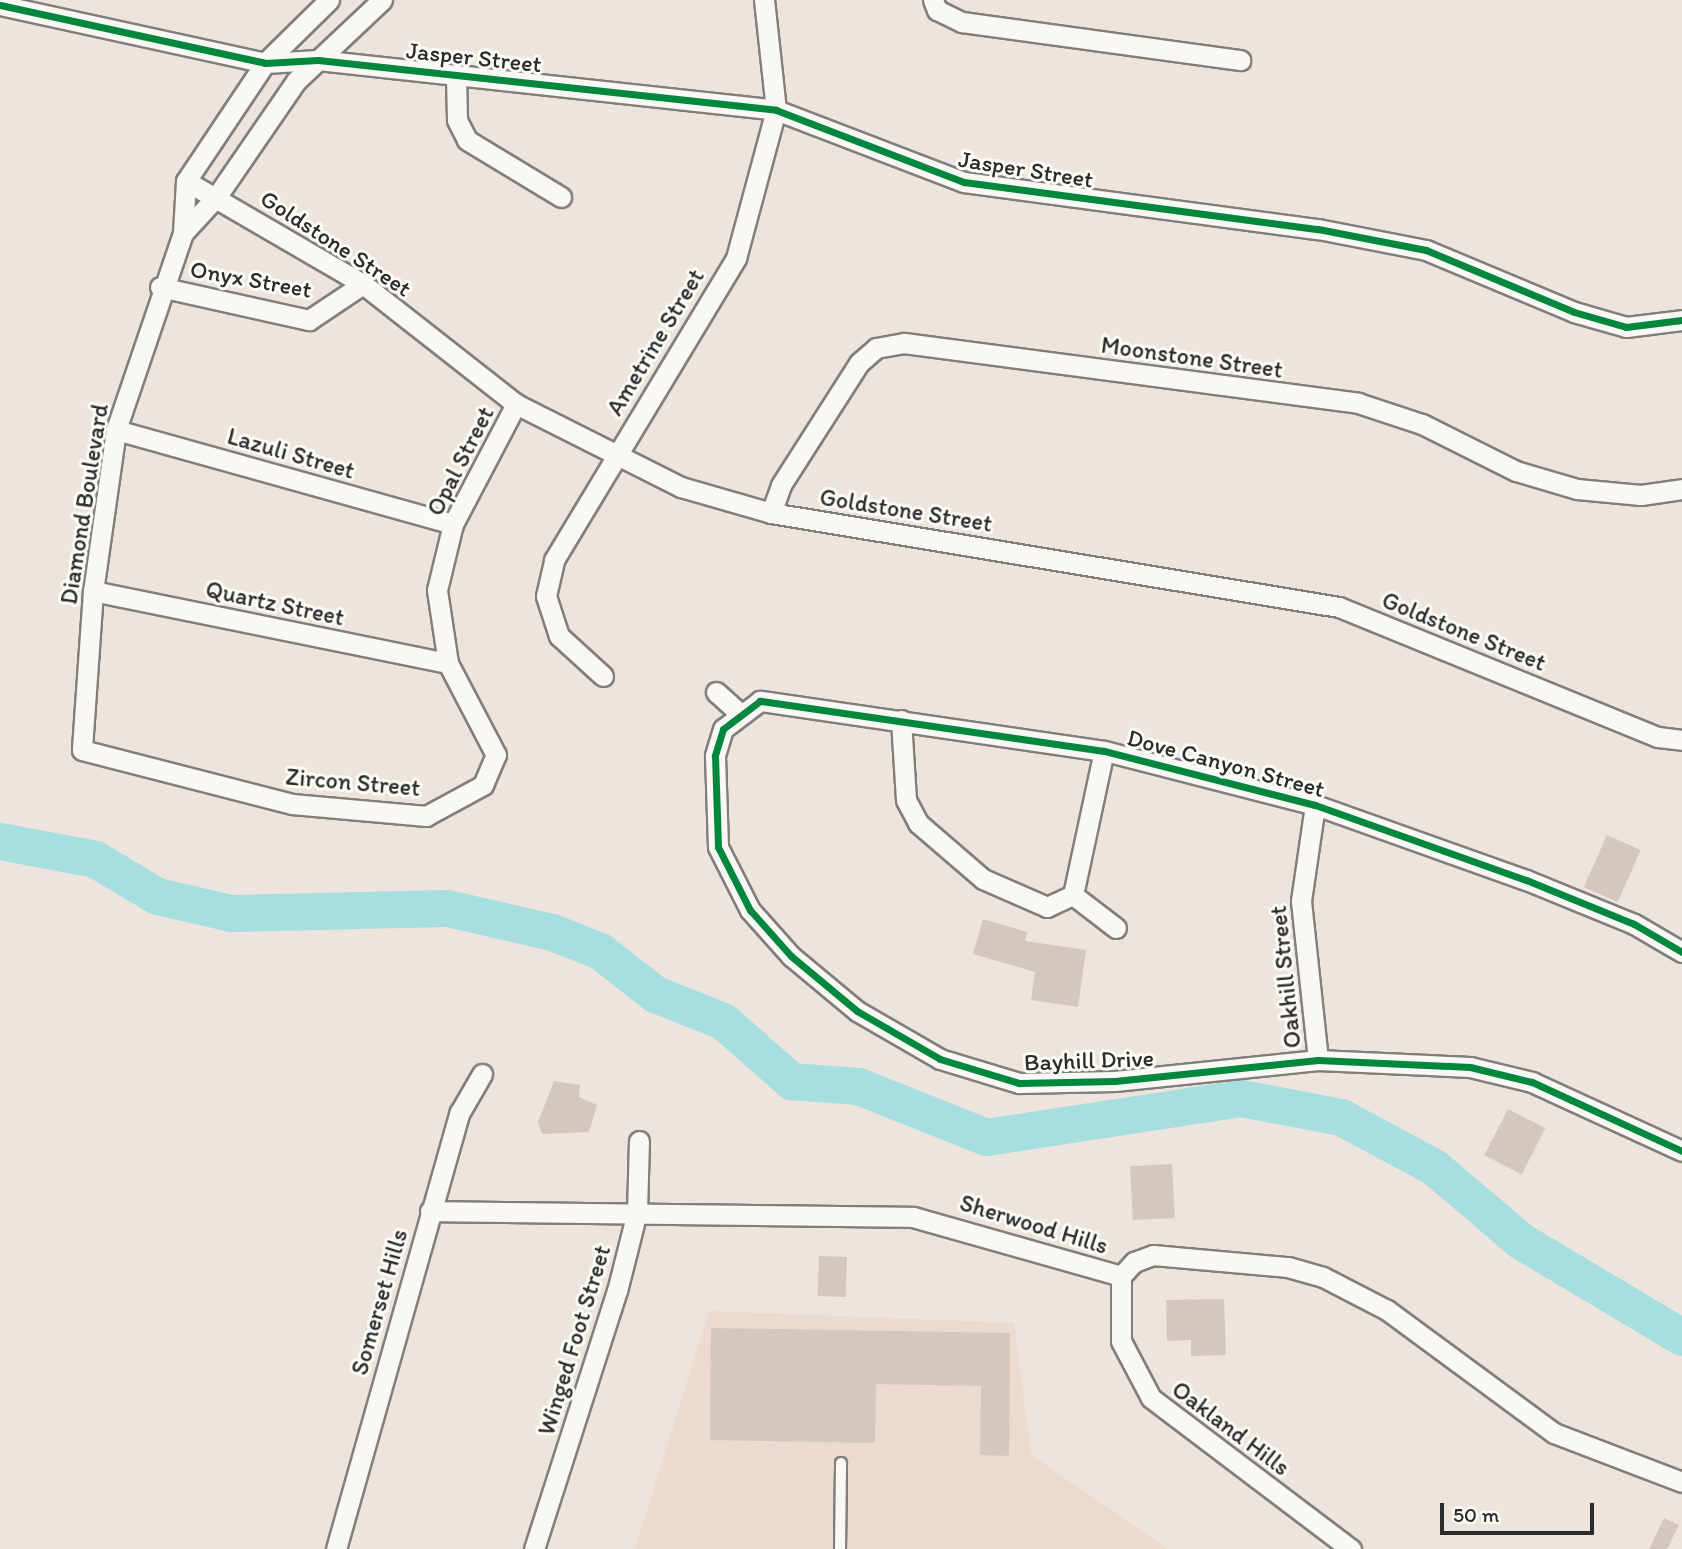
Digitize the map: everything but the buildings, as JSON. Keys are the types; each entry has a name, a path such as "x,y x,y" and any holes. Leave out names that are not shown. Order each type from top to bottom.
{"street":[{"path":"186,181 265,63 329,0"},
{"name":"Diamond Boulevard","path":"82,750 93,591 116,430 160,287 183,233 217,196 296,81 382,0"},
{"name":"Ametrine Street","path":"603,676 559,636 546,596 554,560 617,451 736,258 776,110 764,0"},
{"path":"933,0 937,10 962,22 1240,60"},
{"name":"Jasper Street","path":"0,5 265,63 318,60 776,110 964,182 1318,229 1426,250 1574,312 1626,327 1682,320"},
{"path":"456,75 457,120 467,140 561,197"},
{"name":"Diamond Boulevard","path":"183,233 186,181"},
{"name":"Goldstone Street","path":"186,181 217,196 363,284 516,404 617,451 681,487 771,513 1339,607 1658,737 1682,740"},
{"name":"Onyx Street","path":"160,287 309,320 363,284"},
{"name":"Moonstone Street","path":"771,513 781,485 859,363 877,348 904,343 1358,403 1422,424 1516,471 1577,489 1641,495 1682,489"},
{"name":"Opal Street","path":"448,663 437,590 453,524 516,404"},
{"name":"Lazuli Street","path":"116,430 453,524"},
{"name":"Quartz Street","path":"93,591 448,663"},
{"name":"Zircon Street","path":"82,750 292,804 426,816 483,785 496,755 448,663"},
{"path":"716,692 738,712"},
{"name":"Dove Canyon Street","path":"738,712 760,701 791,702 1104,751 1315,805 1526,880 1634,924 1682,952"},
{"name":"Bayhill Drive","path":"738,712 723,729 715,756 713,818 729,877 791,956 897,1037 976,1073 1019,1083 1115,1081 1318,1060 1470,1067 1532,1082 1682,1151"},
{"path":"901,720 906,800 934,842 983,879 1029,902 1063,905 1073,895 1104,751"},
{"name":"Oakhill Street","path":"1315,805 1301,901 1318,1060"},
{"path":"1073,895 1116,928"},
{"name":"Somerset Hills","path":"336,1549 460,1112 482,1074"},
{"name":"Winged Foot Street","path":"534,1549 637,1212 639,1141"},
{"name":"Sherwood Hills","path":"430,1211 913,1217 1121,1276 1153,1255 1289,1267 1323,1277 1387,1310 1554,1433 1682,1482"},
{"name":"Oakland Hills","path":"1121,1276 1121,1342 1151,1398 1352,1549"}],"lane":[{"path":"840,1549 842,1463"}],"shaded area":[{"path":"709,1311 1014,1323 1031,1455 1168,1549 635,1549"}],"waterway":[{"path":"0,841 95,859 157,896 231,913 447,908 552,932 600,951 655,994 723,1021 791,1081 858,1086 986,1137 1241,1098 1341,1117 1434,1167 1521,1241 1682,1337"}],"cycle path":[{"path":"0,5 265,63 318,60 776,110 964,182 1318,229 1426,250 1574,312 1626,327 1682,320"},
{"path":"1682,952 1634,924 1526,880 1315,805 1104,751 760,701 723,729 715,756 718,847 750,910 791,956 857,1011 940,1059 1019,1083 1115,1081 1318,1060 1470,1067 1532,1082 1682,1151"}]}
